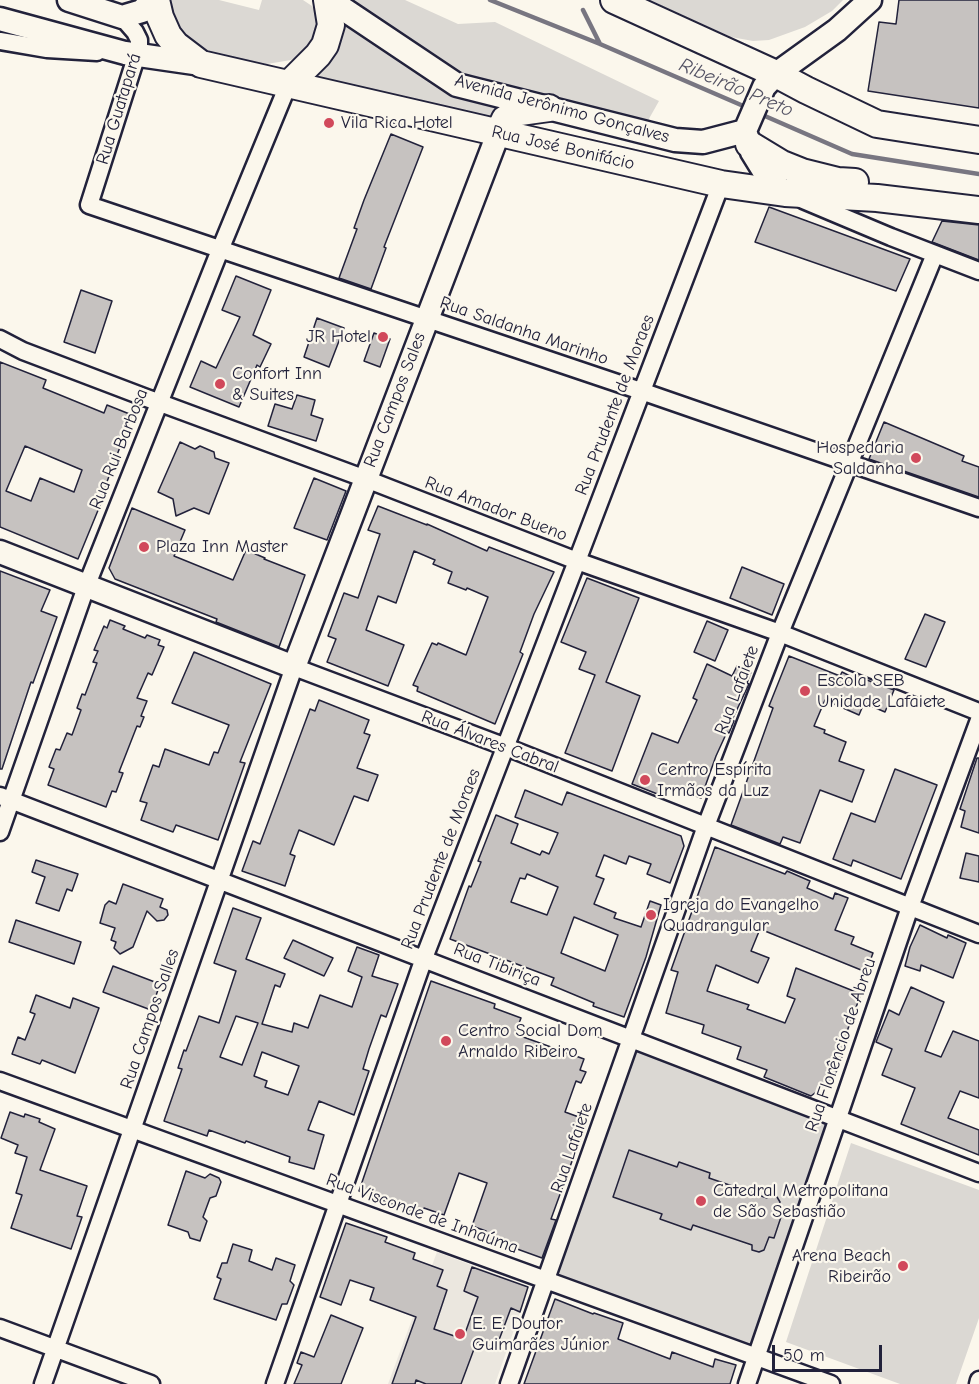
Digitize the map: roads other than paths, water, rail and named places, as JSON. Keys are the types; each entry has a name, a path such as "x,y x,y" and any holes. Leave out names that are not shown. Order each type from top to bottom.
{"main road":[{"path":"0,8 2,0"},
{"path":"69,0 122,17 142,11 154,0 168,35 176,45 201,64"},
{"path":"288,85 325,45 331,25 328,0"},
{"name":"Avenida Jerônimo Gonçalves","path":"328,0 457,85 675,140 703,142 747,134"},
{"path":"614,0 770,81 806,90 877,124 979,140"},
{"path":"870,0 837,30 770,81 747,134 768,178 785,193 877,198 979,210"},
{"name":"Rua José Bonifácio","path":"0,19 131,54 201,64 721,184 785,193"},
{"path":"498,134 505,119 520,112 549,108"},
{"name":"Rua Campos Sales","path":"294,667 498,134"},
{"path":"747,134 782,164 802,172 838,181 919,192 929,196 937,205"},
{"name":"Rua Álvares Cabral","path":"0,552 294,667"}],"street":[{"name":"Rua Guatapará","path":"90,205 131,54 139,40 122,17"},
{"path":"0,41 46,49 131,54"},
{"name":"Rua Rui Barbosa","path":"0,832 5,798 86,587 219,250 288,85"},
{"name":"Rua Prudente de Moraes","path":"275,1384 424,958 721,184"},
{"name":"Rua José Bonifácio","path":"785,193 979,271"},
{"name":"Rua Saldanha Marinho","path":"90,205 979,508"},
{"name":"Rua Lafaiete","path":"509,1384 706,826 780,633 934,254"},
{"name":"Rua Amador Bueno","path":"0,339 23,351 159,403 366,479 578,561 780,633 979,712"},
{"name":"Rua Álvares Cabral","path":"294,667 506,747 979,934"},
{"name":"Rua Campos Salles","path":"43,1384 294,667"},
{"name":"Rua Florêncio de Abreu","path":"747,1384 836,1118 979,720"},
{"name":"Rua Tibiriça","path":"5,798 979,1173"},
{"name":"Rua Visconde de Inhaúma","path":"0,1081 831,1384"},
{"path":"0,1328 151,1384"}],"waterway":[{"name":"Ribeirão Preto","path":"490,0 600,44 748,108"},
{"path":"583,10 600,44"},
{"name":"Ribeirão Preto","path":"758,113 852,154 979,174"}],"place":[{"name":"Vila Rica Hotel","path":"329,123"},
{"name":"JR Hotel","path":"383,337"},
{"name":"Confort Inn & Suites","path":"220,384"},
{"name":"Hospedaria Saldanha","path":"916,458"},
{"name":"Plaza Inn Master","path":"144,547"},
{"name":"Escola SEB Unidade Lafaiete","path":"805,691"},
{"name":"Centro Espírita Irmãos da Luz","path":"645,780"},
{"name":"Igreja do Evangelho Quadrangular","path":"651,915"},
{"name":"Centro Social Dom Arnaldo Ribeiro","path":"446,1041"},
{"name":"Catedral Metropolitana de São Sebastião","path":"701,1201"},
{"name":"Arena Beach Ribeirão","path":"903,1266"},
{"name":"E. E. Doutor Guimarães Júnior","path":"460,1334"}]}
